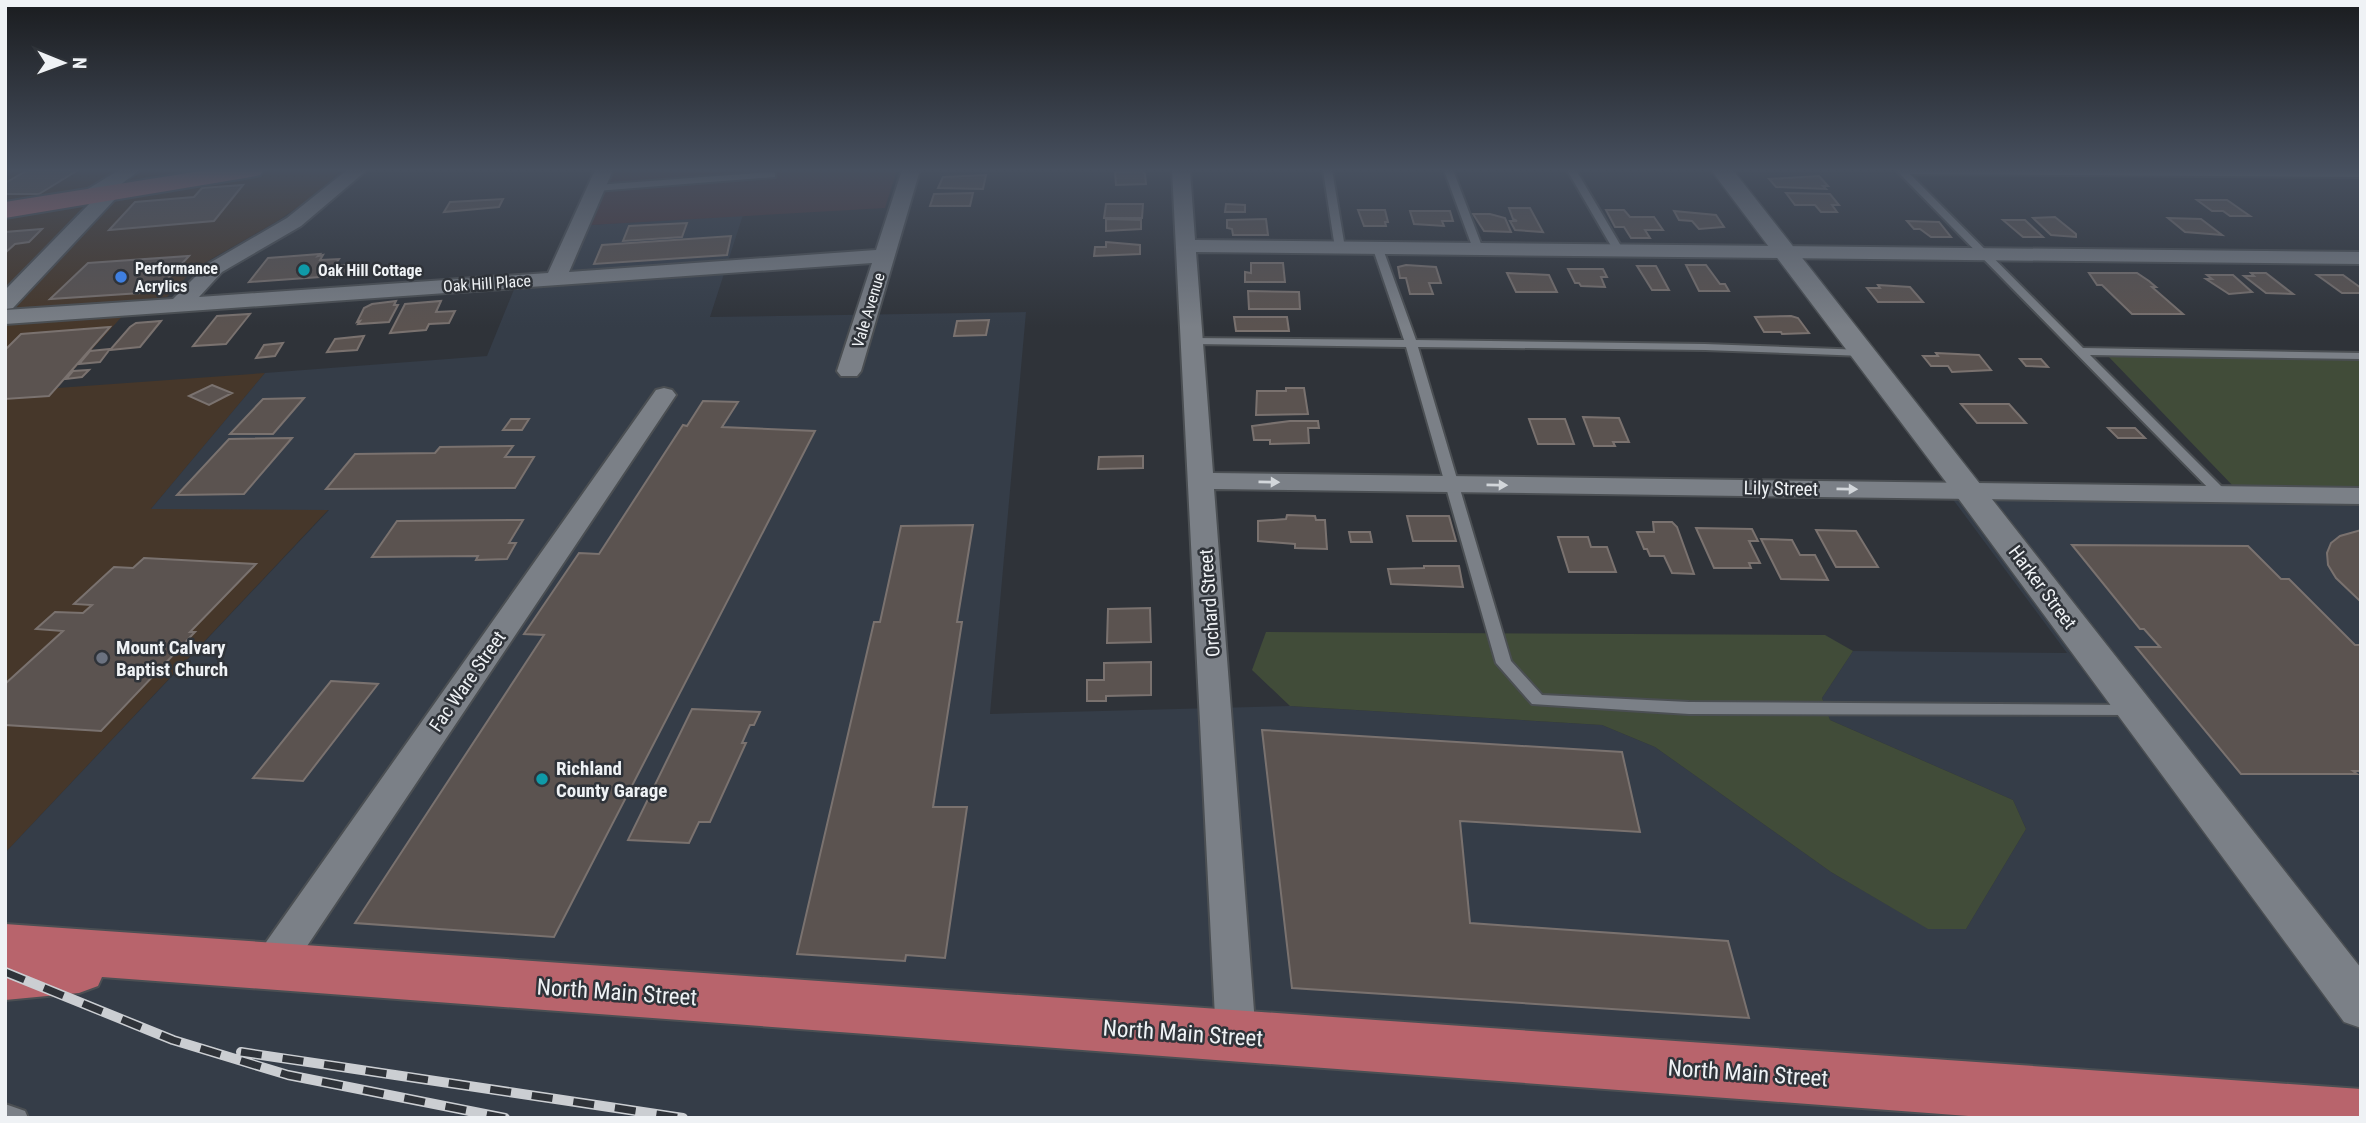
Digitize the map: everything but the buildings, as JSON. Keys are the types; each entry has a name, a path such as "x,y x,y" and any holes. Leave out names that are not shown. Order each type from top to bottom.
{"highway":[{"name":"North Main Street","path":"5,947 2361,1117"},
{"path":"5,978 182,961"}],"street":[{"path":"5,303 75,222"},
{"path":"179,304 215,268 293,222"},
{"path":"556,278 581,222"},
{"name":"Vale Avenue","path":"849,370 895,222"},
{"name":"Orchard Street","path":"1184,222 1236,1037"},
{"name":"Harker Street","path":"1763,222 2361,1006"},
{"path":"1185,246 2361,258"},
{"name":"Oak Hill Place","path":"5,317 884,256"},
{"name":"Fac Ware Street","path":"271,967 664,395"},
{"name":"Lily Street","path":"1201,481 2361,496"}],"lane":[{"path":"1336,222 1340,248"},
{"path":"1468,222 1478,249"},
{"path":"1602,222 1619,251"},
{"path":"1952,222 2222,494"},
{"path":"1378,248 1410,343 1504,663 1538,700 1689,708 2138,711"},
{"path":"1192,341 1705,347 1864,353"},
{"path":"2079,351 2361,356"},
{"path":"5,1114 18,1118"}],"shaded area":[{"path":"5,222 275,222 194,269 167,297 137,300 57,388 265,373 151,509 329,509 5,853"},
{"path":"591,222 635,222 590,225"},
{"path":"741,222 710,317 1026,312 990,714 1290,706 1602,725 1655,747 1831,872 1929,929 1966,929 2026,829 2013,800 1830,720 1822,698 1853,651 2067,653 1940,482 2361,489 2361,1118 5,1118 5,853 329,510 151,509 265,373 487,356 515,287 566,284 590,225"}],"green space":[{"path":"2107,355 2361,360 2361,489 2234,487"},
{"path":"1266,632 1825,635 1853,651 1822,698 1830,720 2013,800 2026,829 1966,929 1928,929 1831,872 1655,747 1602,725 1290,706 1252,670"}],"railway":[{"path":"5,972 173,1040 288,1075 505,1118"},
{"path":"241,1052 683,1118"}],"place":[{"name":"Oak Hill Cottage","path":"304,270"},
{"name":"Performance Acrylics","path":"121,277"},
{"name":"Mount Calvary Baptist Church","path":"102,658"},
{"name":"Richland County Garage","path":"542,779"}]}
